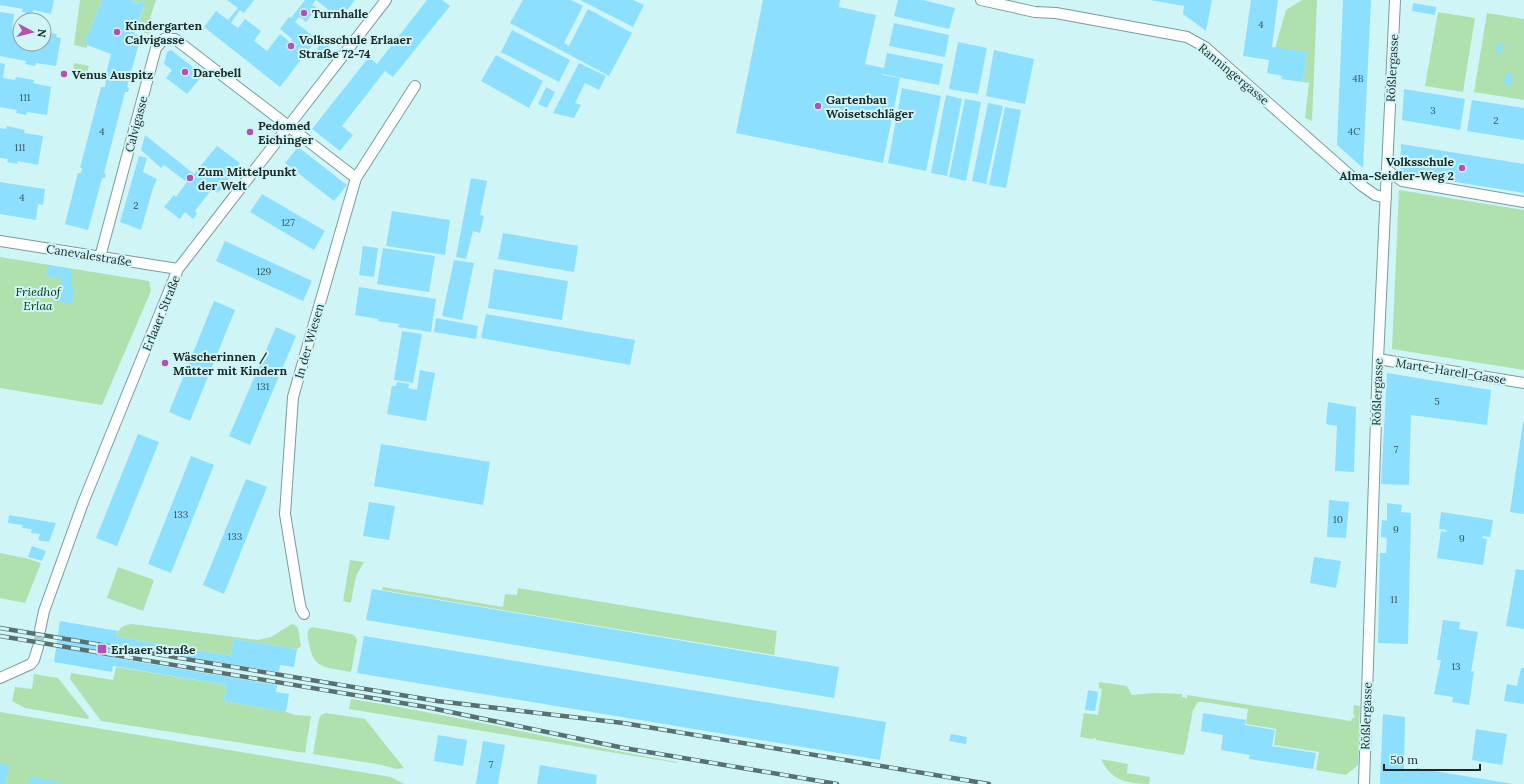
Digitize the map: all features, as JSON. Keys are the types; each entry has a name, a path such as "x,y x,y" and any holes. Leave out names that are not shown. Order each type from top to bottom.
{"street":[{"name":"Erlaaer Straße","path":"40,630 51,590 83,503 178,269 386,0"},
{"name":"Ranningergasse","path":"981,0 1036,12 1056,12 1187,37 1205,47 1361,185 1374,195 1386,198"},
{"name":"Rößlergasse","path":"1364,784 1378,359 1395,0"},
{"name":"Calvigasse","path":"100,257 156,48 164,39 175,39 356,178"},
{"name":"In der Wiesen","path":"304,614 299,600 285,514 291,407 306,348 356,178 415,86"},
{"path":"1388,170 1402,180 1524,202"},
{"name":"Canevalestraße","path":"0,241 178,269"},
{"name":"Marte-Harell-Gasse","path":"1378,359 1524,383"},
{"path":"0,678 31,664 38,648"}],"green space":[{"path":"80,0 102,0 84,44 87,45 87,48 74,45"},
{"path":"132,0 156,0 150,18 153,19 149,34 136,30 145,3 138,1 137,4"},
{"path":"1302,0 1317,0 1312,121 1305,118 1309,83 1303,82 1307,52 1275,48 1286,10"},
{"path":"1438,12 1475,18 1463,92 1425,86"},
{"path":"1487,13 1524,19 1524,100 1474,92"},
{"path":"74,63 89,66 85,80 73,77"},
{"path":"1399,190 1524,210 1524,370 1392,349"},
{"name":"Friedhof Erlaa","path":"0,257 149,281 151,291 102,405 0,388"},
{"path":"0,553 41,563 25,603 0,598"},
{"path":"350,560 364,562 356,576 350,603 343,601"},
{"path":"118,567 154,580 143,611 107,598"},
{"path":"383,587 503,607 505,594 517,595 518,588 777,631 774,655 382,590"},
{"path":"132,624 258,640 271,637 294,624 298,628 301,646 297,649 234,639 231,656 117,637 118,631 126,625"},
{"path":"312,627 352,634 355,636 357,640 351,672 323,666 314,659 311,653 308,636 308,631"},
{"path":"116,667 226,685 224,701 286,712 295,715 311,716 305,753 101,721 70,679 71,673 113,680"},
{"path":"34,674 58,678 89,717 88,719 25,708 12,701 15,687 32,689"},
{"path":"1099,682 1127,686 1132,695 1153,693 1182,694 1182,697 1187,698 1187,695 1351,721 1355,716 1353,715 1354,705 1360,706 1358,765 1346,775 1316,770 1319,752 1274,745 1276,729 1246,724 1248,709 1203,702 1198,702 1193,710 1185,752 1183,755 1096,740 1096,738 1091,739 1080,737 1084,713 1098,715 1102,689 1099,688"},
{"path":"351,699 433,713 677,763 349,709"},
{"path":"0,712 391,777 404,784 0,784"},
{"path":"326,713 365,719 404,768 397,769 377,764 313,754 319,719 321,715"},
{"path":"1101,759 1128,764 1127,773 1150,777 1149,784 1127,782 1120,779 1109,772"}],"building":[{"path":"0,0 54,0 51,12 33,10 32,12 22,12 23,9 0,5"},
{"path":"102,0 132,0 137,4 138,1 145,3 134,34 141,36 127,87 129,88 128,92 125,92 104,173 106,174 105,178 102,178 88,230 65,224 78,173 81,173 82,168 80,168 101,87 105,87 106,82 104,81 111,54 84,44"},
{"name":"Volksschule Erlaaer Straße 72-74","path":"227,0 254,0 244,13 240,10 231,23 238,28 245,19 261,31 254,41 267,51 280,34 290,42 292,39 280,29 305,0 316,0 312,5 317,8 306,22 299,17 295,22 317,39 280,87 204,27 216,11 228,20 238,8"},
{"path":"316,0 355,0 340,19"},
{"path":"427,0 442,0 450,6 393,77 385,71 342,126 353,135 340,151 312,129 369,57 377,64"},
{"path":"523,0 571,0 583,6 564,43 569,46 588,9 632,33 609,76 510,23"},
{"path":"580,0 633,0 644,5 633,27"},
{"name":"Gartenbau Woisetschläger","path":"763,0 840,0 839,7 876,15 865,64 884,68 887,53 943,64 939,85 882,74 900,78 883,163 736,133"},
{"path":"898,0 923,0 955,8 949,29 894,16"},
{"path":"1150,0 1212,0 1206,31 1183,14 1184,6"},
{"path":"1251,0 1278,0 1272,47 1307,52 1303,82 1281,79 1282,76 1267,73 1269,60 1243,56"},
{"path":"1343,0 1371,0 1363,168 1337,145"},
{"path":"1413,3 1436,7 1435,15 1412,11"},
{"path":"0,12 12,14 12,52 52,52 52,33 57,34 56,37 61,38 56,66 36,63 35,66 25,64 26,61 0,56"},
{"path":"894,23 949,35 945,57 889,46"},
{"path":"512,30 570,60 559,82 501,52"},
{"path":"322,41 330,47 324,55 317,49"},
{"path":"958,42 987,48 978,94 949,89"},
{"path":"1497,43 1503,44 1501,54 1496,54"},
{"name":"Darebell","path":"171,50 203,75 187,94 166,78 172,70 164,64 167,52"},
{"path":"994,50 1034,59 1025,104 986,96"},
{"path":"496,55 543,81 529,108 481,81"},
{"path":"0,63 5,64 3,78 15,80 16,77 34,80 33,83 51,87 47,115 27,112 26,115 16,113 17,110 0,107"},
{"path":"579,63 606,76 599,90 585,83 575,103 581,105 574,118 553,113"},
{"path":"1506,73 1513,74 1511,86 1504,84"},
{"path":"546,87 555,92 547,108 538,104"},
{"path":"902,88 941,96 926,171 888,163"},
{"path":"1404,89 1465,99 1460,130 1402,120"},
{"path":"946,95 962,99 947,176 931,173"},
{"path":"965,99 981,102 966,181 949,177"},
{"path":"1472,100 1524,108 1524,140 1467,131"},
{"path":"988,103 1003,106 986,184 972,181"},
{"path":"1005,107 1021,110 1006,188 989,185"},
{"path":"7,126 25,130 24,133 43,136 38,165 18,161 17,164 7,162 8,159 0,158 0,128 6,129"},
{"name":"Zum Mittelpunkt der Welt","path":"145,135 194,174 217,146 240,163 218,193 212,189 195,211 197,214 193,219 185,212 180,219 164,207 174,195 176,197 187,182 164,165 161,168 141,150"},
{"name":"Volksschule Alma-Seidler-Weg 2","path":"1401,144 1524,164 1524,193 1400,173"},
{"path":"298,147 347,185 334,201 285,163"},
{"path":"139,156 147,158 143,172 157,179 141,230 120,222"},
{"path":"471,178 487,181 480,215 484,216 480,233 473,231 466,259 456,257"},
{"path":"0,182 45,189 43,205 38,204 36,220 0,214"},
{"path":"262,194 325,231 314,250 250,212"},
{"path":"392,211 450,220 445,255 386,246"},
{"path":"503,233 578,246 574,272 498,259"},
{"path":"225,241 312,281 303,301 216,261"},
{"path":"363,246 378,248 374,277 359,275"},
{"path":"383,248 435,256 429,292 377,284"},
{"path":"454,260 474,263 462,320 442,316"},
{"path":"48,265 72,269 71,287 74,288 72,304 56,301 57,297 51,297 52,288 58,289 59,285 61,286 61,278 46,276"},
{"path":"494,269 568,281 562,320 488,308"},
{"path":"359,287 436,299 431,332 398,327 399,324 378,321 378,319 355,315"},
{"path":"214,301 235,310 190,421 169,412"},
{"path":"486,314 635,340 630,365 481,338"},
{"path":"436,318 478,326 476,339 434,332"},
{"path":"276,327 296,336 250,445 229,436"},
{"path":"402,331 422,334 413,383 394,380"},
{"path":"420,370 435,373 426,421 387,414 392,386 396,386 397,382 409,384 408,388 417,390"},
{"path":"1387,373 1491,390 1487,425 1411,415 1409,485 1381,484"},
{"path":"1328,402 1356,407 1354,472 1335,471 1337,426 1326,424"},
{"path":"1524,422 1524,514 1510,512"},
{"path":"138,434 159,442 117,546 96,538"},
{"path":"381,444 490,462 483,505 374,486"},
{"path":"191,456 214,465 171,573 148,564"},
{"path":"246,479 267,487 224,594 203,585"},
{"path":"1329,500 1349,502 1346,538 1327,537"},
{"path":"369,502 395,506 389,540 363,536"},
{"path":"1387,503 1402,505 1401,512 1411,513 1408,644 1378,643 1380,553 1386,553 1387,538 1381,537 1382,520 1387,521"},
{"path":"1441,512 1493,520 1490,537 1483,536 1482,538 1487,539 1483,565 1437,558 1441,531 1446,532 1447,530 1439,529"},
{"path":"9,515 56,523 49,542 38,540 40,534 31,533 32,529 22,528 23,525 8,523"},
{"path":"32,546 46,551 42,561 28,557"},
{"path":"1314,557 1341,561 1336,588 1310,583"},
{"path":"1516,569 1524,570 1524,629 1506,626"},
{"path":"372,589 839,667 834,698 366,620"},
{"path":"1443,620 1460,622 1459,629 1478,632 1471,672 1474,671 1469,705 1452,702 1453,697 1434,694 1441,660 1437,660"},
{"name":"Erlaaer Straße","path":"60,621 118,631 117,637 231,656 234,639 297,649 294,667 280,665 279,672 116,645 114,658 277,685 276,692 289,694 286,712 224,701 226,685 113,666 112,672 54,662"},
{"path":"364,636 886,722 880,760 357,673"},
{"path":"1521,668 1524,668 1524,704 1504,701 1507,684 1517,686"},
{"path":"1088,690 1098,692 1095,711 1085,710"},
{"path":"1203,713 1246,720 1245,725 1275,730 1272,746 1316,753 1313,769 1249,759 1250,755 1221,750 1223,735 1201,731"},
{"path":"1383,714 1405,717 1404,769 1415,770 1416,768 1513,784 1380,784"},
{"path":"1476,729 1507,734 1502,765 1472,760"},
{"path":"951,734 967,737 966,744 949,741"},
{"path":"438,735 467,740 463,766 434,761"},
{"path":"483,741 505,745 498,784 476,784"},
{"path":"0,763 9,765 5,784 0,784"},
{"path":"540,765 597,775 596,784 537,784"},
{"path":"31,777 60,782 60,784 29,784"}],"tunnel":[{"path":"38,647 40,630"}],"railway":[{"path":"0,628 437,701 623,723 989,784"},
{"path":"0,636 426,707 624,748 837,784"}],"place":[{"name":"Turnhalle","path":"304,13"},
{"name":"Kindergarten Calvigasse","path":"117,32"},
{"name":"Volksschule Erlaaer Straße 72-74","path":"291,46"},
{"name":"Darebell","path":"185,72"},
{"name":"Venus Auspitz","path":"64,74"},
{"name":"Gartenbau Woisetschläger","path":"818,106"},
{"name":"Pedomed Eichinger","path":"250,132"},
{"name":"Volksschule Alma-Seidler-Weg 2","path":"1462,168"},
{"name":"Zum Mittelpunkt der Welt","path":"190,178"},
{"name":"Wäscherinnen / Mütter mit Kindern","path":"165,363"},
{"name":"Erlaaer Straße","path":"102,649"}]}
